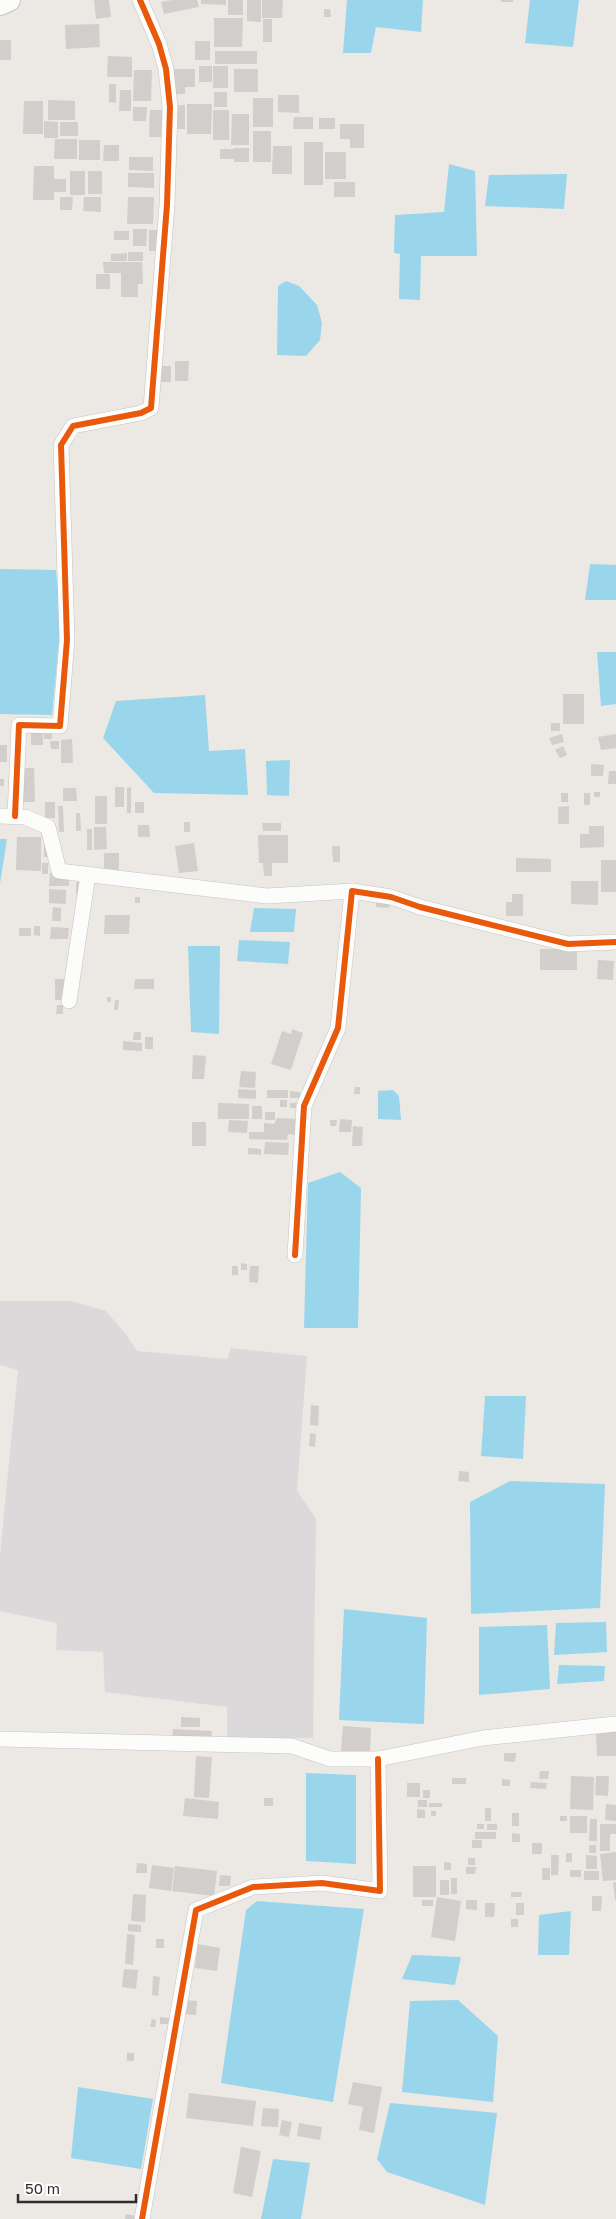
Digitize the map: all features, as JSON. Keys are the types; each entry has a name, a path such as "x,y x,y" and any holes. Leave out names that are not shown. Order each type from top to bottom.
{"street":[{"path":"0,4 9,0"},
{"path":"140,0 159,44 166,69 170,107 167,205 151,408 141,413 73,426 61,445 67,640 60,726 18,725 7,816 25,816 48,828 59,871 267,896 352,891 391,897 420,907 568,944 616,942"},
{"path":"69,1000 88,874"},
{"path":"295,1255 304,1106 338,1028 352,891"},
{"path":"0,1739 292,1746 330,1759 378,1759 483,1738 616,1724"},
{"path":"142,2219 196,1910 253,1887 322,1883 380,1891 378,1759"}],"shaded area":[{"path":"0,1301 71,1301 106,1311 125,1333 137,1351 227,1359 231,1348 307,1356 297,1491 316,1519 313,1738 227,1738 227,1707 105,1692 103,1652 56,1650 57,1623 0,1611 0,1555 18,1370 0,1365"}],"water":[{"path":"347,0 423,0 421,32 376,27 371,53 343,53"},
{"path":"530,0 579,0 573,47 525,43"},
{"path":"449,164 475,171 477,256 421,256 420,300 399,299 400,254 394,253 395,215 444,212"},
{"path":"567,174 564,209 485,206 489,175"},
{"path":"286,281 299,286 317,305 322,323 320,340 306,356 277,355 278,286"},
{"path":"590,564 616,565 616,600 585,600"},
{"path":"0,569 56,570 61,620 52,715 0,714"},
{"path":"597,652 616,652 616,704 601,706"},
{"path":"205,695 209,751 245,749 248,795 154,793 103,738 116,701"},
{"path":"290,760 289,796 267,795 266,761"},
{"path":"0,839 7,839 0,884"},
{"path":"254,908 296,909 294,932 250,932"},
{"path":"239,940 290,942 288,964 237,961"},
{"path":"188,946 220,946 219,1034 191,1032"},
{"path":"393,1090 399,1096 401,1120 378,1119 378,1091"},
{"path":"340,1172 361,1188 358,1328 304,1328 308,1183"},
{"path":"485,1396 526,1396 523,1459 481,1456"},
{"path":"510,1481 605,1484 600,1608 471,1614 470,1502"},
{"path":"344,1609 427,1618 424,1724 339,1720"},
{"path":"606,1622 607,1652 554,1655 556,1623"},
{"path":"547,1625 550,1689 479,1695 479,1627"},
{"path":"559,1665 605,1666 604,1681 557,1684"},
{"path":"306,1773 356,1775 356,1864 306,1861"},
{"path":"257,1901 364,1909 333,2102 221,2083 246,1910"},
{"path":"571,1911 569,1955 538,1955 539,1915"},
{"path":"412,1955 461,1957 455,1985 402,1979"},
{"path":"458,2000 498,2036 493,2102 402,2092 410,2001"},
{"path":"78,2087 153,2099 141,2169 71,2158"},
{"path":"390,2103 497,2113 485,2205 387,2172 377,2159"},
{"path":"273,2159 310,2163 301,2219 261,2219"}],"building":[{"path":"94,0 109,0 111,17 96,19"},
{"path":"197,0 199,7 164,14 161,2"},
{"path":"201,0 226,0 226,5 201,4"},
{"path":"228,0 243,0 243,15 228,15"},
{"path":"247,0 261,0 261,22 247,21"},
{"path":"262,0 283,0 282,18 262,18"},
{"path":"501,0 513,0 513,2 501,2"},
{"path":"324,9 330,9 331,17 324,17"},
{"path":"214,18 243,18 242,47 214,47"},
{"path":"263,19 272,19 272,42 263,42"},
{"path":"99,24 100,47 66,49 65,25"},
{"path":"0,40 11,40 11,60 0,60"},
{"path":"195,41 210,41 210,60 195,60"},
{"path":"215,51 257,51 257,64 215,64"},
{"path":"108,56 132,57 132,77 107,77"},
{"path":"199,66 212,66 212,82 199,82"},
{"path":"213,66 228,66 228,88 213,88"},
{"path":"173,69 195,69 195,87 185,87 185,94 173,94"},
{"path":"234,69 258,69 258,92 234,92"},
{"path":"134,70 152,70 151,101 133,101"},
{"path":"109,84 116,84 116,103 109,102"},
{"path":"120,90 131,90 131,111 119,111"},
{"path":"214,92 227,92 227,107 214,107"},
{"path":"278,95 299,95 299,113 278,112"},
{"path":"253,98 273,98 273,127 253,127"},
{"path":"48,100 75,101 75,120 48,120"},
{"path":"24,101 43,101 43,134 23,134"},
{"path":"187,104 212,104 211,134 187,134"},
{"path":"173,105 185,105 185,129 173,129"},
{"path":"133,107 147,107 146,121 133,121"},
{"path":"150,110 166,110 165,137 149,137"},
{"path":"213,110 229,110 229,140 213,140"},
{"path":"232,114 249,114 249,145 231,145"},
{"path":"294,117 313,117 313,129 293,129"},
{"path":"319,118 335,118 335,129 319,129"},
{"path":"44,121 58,122 58,138 44,138"},
{"path":"60,122 78,122 78,136 60,136"},
{"path":"340,124 364,124 364,148 350,148 350,139 340,139"},
{"path":"253,131 271,131 271,162 253,162"},
{"path":"55,139 77,139 77,159 54,159"},
{"path":"79,140 100,140 100,160 79,160"},
{"path":"304,142 323,142 323,185 304,185"},
{"path":"104,145 119,145 119,161 103,161"},
{"path":"273,146 292,146 292,174 272,174"},
{"path":"249,148 249,162 234,162 234,159 220,159 220,149"},
{"path":"325,152 346,152 346,179 325,179"},
{"path":"129,157 153,157 153,171 129,170"},
{"path":"34,166 54,166 54,179 66,179 66,192 54,192 54,200 33,200"},
{"path":"70,171 85,171 85,195 70,195"},
{"path":"88,171 102,171 102,194 88,194"},
{"path":"128,173 154,173 154,188 128,187"},
{"path":"334,182 355,182 355,197 334,197"},
{"path":"60,197 73,197 72,210 60,210"},
{"path":"84,197 101,197 101,212 83,211"},
{"path":"128,197 154,197 153,224 127,224"},
{"path":"133,229 147,229 146,246 133,246"},
{"path":"149,230 161,230 161,251 149,251"},
{"path":"114,231 129,231 129,240 114,240"},
{"path":"128,252 143,252 143,261 128,261"},
{"path":"127,253 127,261 111,261 111,254"},
{"path":"103,262 142,262 143,284 138,284 138,297 121,297 121,273 104,273"},
{"path":"96,274 110,274 110,289 96,289"},
{"path":"175,361 189,361 188,381 175,381"},
{"path":"156,366 171,366 171,382 156,382"},
{"path":"563,694 584,694 584,724 563,724"},
{"path":"551,723 560,723 560,731 551,731"},
{"path":"44,730 52,730 52,739 44,739"},
{"path":"31,731 43,731 43,745 31,745"},
{"path":"562,734 564,742 552,745 549,738"},
{"path":"616,734 616,748 601,750 598,737"},
{"path":"72,739 73,763 61,763 61,740"},
{"path":"50,741 59,741 59,749 51,749"},
{"path":"0,745 7,745 7,762 0,762"},
{"path":"563,746 567,755 560,758 555,750"},
{"path":"591,764 604,765 603,776 591,776"},
{"path":"23,768 34,768 35,802 23,802"},
{"path":"609,771 616,771 616,784 608,784"},
{"path":"0,779 4,779 4,786 0,786"},
{"path":"115,787 124,787 124,807 115,807"},
{"path":"131,787 131,813 127,813 127,788"},
{"path":"63,788 76,788 77,801 63,801"},
{"path":"594,792 600,792 600,797 594,797"},
{"path":"561,793 568,793 568,802 561,802"},
{"path":"584,793 590,793 590,805 584,805"},
{"path":"95,796 107,796 107,824 95,824"},
{"path":"45,802 55,802 55,818 45,818"},
{"path":"135,802 144,802 144,813 135,813"},
{"path":"58,806 63,806 64,832 59,832"},
{"path":"569,806 569,824 558,824 558,807"},
{"path":"76,813 80,813 81,831 76,831"},
{"path":"184,822 190,822 190,832 184,832"},
{"path":"262,823 281,823 281,831 263,831"},
{"path":"138,825 149,825 150,837 138,837"},
{"path":"589,826 604,826 604,847 580,848 580,834 589,834"},
{"path":"94,827 106,827 107,849 94,850"},
{"path":"87,829 92,829 92,850 87,850"},
{"path":"258,835 288,835 288,863 272,863 272,876 264,876 263,863 259,863"},
{"path":"17,837 41,837 41,871 16,870"},
{"path":"194,843 198,871 179,873 175,846"},
{"path":"44,846 49,846 49,857 44,857"},
{"path":"332,846 340,846 340,862 333,862"},
{"path":"104,853 119,853 119,872 104,872"},
{"path":"516,858 551,859 551,872 516,872"},
{"path":"601,860 616,860 616,892 601,892"},
{"path":"42,863 48,863 48,874 42,874"},
{"path":"50,873 69,874 69,886 49,886"},
{"path":"571,881 598,881 598,905 571,904"},
{"path":"76,882 83,882 82,895 76,895"},
{"path":"49,889 66,890 66,904 49,903"},
{"path":"512,894 523,894 523,916 506,916 506,902 512,902"},
{"path":"135,897 140,897 140,903 135,903"},
{"path":"376,899 390,900 389,908 376,907"},
{"path":"53,907 61,908 61,921 52,921"},
{"path":"105,915 130,915 129,934 104,934"},
{"path":"34,926 40,926 40,936 34,935"},
{"path":"51,927 69,928 68,939 50,939"},
{"path":"19,928 31,928 31,936 19,936"},
{"path":"540,949 577,949 577,970 540,970"},
{"path":"598,960 614,961 613,980 597,979"},
{"path":"55,979 64,979 64,1000 55,1000"},
{"path":"135,979 154,979 154,989 134,989"},
{"path":"107,997 111,997 111,1002 107,1002"},
{"path":"115,1000 119,1000 118,1010 114,1010"},
{"path":"57,1005 63,1005 63,1014 56,1014"},
{"path":"292,1029 303,1033 291,1070 271,1064 282,1031 291,1034"},
{"path":"134,1032 141,1032 141,1040 133,1040"},
{"path":"145,1037 153,1037 153,1049 145,1049"},
{"path":"123,1041 142,1043 142,1051 123,1050"},
{"path":"193,1055 206,1056 204,1079 192,1079"},
{"path":"241,1071 256,1072 255,1088 239,1087"},
{"path":"355,1087 360,1087 360,1094 354,1094"},
{"path":"238,1089 256,1090 256,1099 238,1098"},
{"path":"267,1090 288,1090 288,1098 267,1098"},
{"path":"290,1091 300,1092 300,1098 290,1098"},
{"path":"280,1100 287,1100 287,1107 280,1107"},
{"path":"218,1103 249,1104 249,1119 218,1119"},
{"path":"290,1103 300,1103 300,1108 290,1108"},
{"path":"252,1106 262,1106 262,1119 252,1119"},
{"path":"265,1112 275,1112 275,1120 265,1120"},
{"path":"277,1118 297,1119 296,1135 288,1134 287,1140 249,1139 249,1132 264,1132 264,1123 274,1124"},
{"path":"340,1119 352,1120 351,1132 339,1132"},
{"path":"229,1120 248,1121 247,1133 228,1132"},
{"path":"330,1120 337,1120 336,1126 330,1126"},
{"path":"192,1122 206,1122 206,1146 192,1146"},
{"path":"353,1126 363,1127 362,1146 352,1146"},
{"path":"265,1142 289,1143 288,1155 264,1154"},
{"path":"248,1148 261,1149 261,1155 248,1154"},
{"path":"241,1263 247,1264 247,1270 241,1270"},
{"path":"232,1266 238,1266 238,1275 232,1275"},
{"path":"250,1266 259,1266 258,1283 249,1282"},
{"path":"311,1405 319,1406 318,1426 310,1425"},
{"path":"310,1433 316,1434 315,1447 309,1446"},
{"path":"459,1471 469,1472 469,1482 458,1481"},
{"path":"181,1717 200,1718 200,1727 181,1727"},
{"path":"343,1726 371,1728 370,1753 341,1751"},
{"path":"173,1729 212,1731 211,1740 172,1739"},
{"path":"616,1730 616,1756 597,1756 596,1731"},
{"path":"504,1753 516,1753 515,1762 504,1761"},
{"path":"196,1756 212,1757 209,1798 194,1797"},
{"path":"540,1771 549,1771 548,1779 539,1779"},
{"path":"571,1776 594,1777 593,1810 570,1809"},
{"path":"596,1776 609,1776 608,1796 595,1795"},
{"path":"452,1778 466,1778 466,1784 452,1784"},
{"path":"502,1779 510,1780 510,1786 502,1786"},
{"path":"531,1782 547,1783 546,1789 530,1788"},
{"path":"407,1783 420,1783 420,1797 407,1797"},
{"path":"423,1790 430,1790 430,1798 423,1798"},
{"path":"185,1798 219,1802 218,1819 183,1816"},
{"path":"264,1798 273,1798 273,1806 264,1806"},
{"path":"418,1800 427,1800 427,1807 418,1807"},
{"path":"429,1803 442,1803 442,1807 429,1807"},
{"path":"606,1804 616,1805 616,1821 605,1820"},
{"path":"485,1808 491,1808 491,1821 485,1821"},
{"path":"417,1809 425,1810 425,1818 417,1818"},
{"path":"431,1811 436,1811 436,1816 431,1816"},
{"path":"512,1813 519,1813 519,1826 512,1826"},
{"path":"560,1816 567,1816 567,1821 560,1821"},
{"path":"570,1816 587,1816 587,1833 570,1833"},
{"path":"590,1819 597,1819 597,1841 589,1841"},
{"path":"477,1824 484,1824 484,1829 477,1829"},
{"path":"487,1824 497,1824 497,1830 487,1830"},
{"path":"600,1824 616,1824 616,1834 610,1834 610,1851 600,1851"},
{"path":"475,1832 496,1832 496,1839 475,1839"},
{"path":"512,1833 520,1834 520,1842 512,1842"},
{"path":"472,1840 482,1840 482,1848 472,1848"},
{"path":"532,1843 542,1843 542,1854 532,1854"},
{"path":"589,1845 596,1845 596,1853 589,1853"},
{"path":"616,1852 616,1880 603,1881 600,1854"},
{"path":"566,1853 572,1853 572,1862 566,1862"},
{"path":"551,1855 559,1855 558,1875 551,1875"},
{"path":"586,1855 597,1856 597,1869 586,1869"},
{"path":"468,1858 475,1858 475,1865 468,1865"},
{"path":"444,1862 451,1863 451,1870 444,1870"},
{"path":"137,1863 147,1864 147,1873 136,1873"},
{"path":"152,1865 174,1868 171,1891 149,1888"},
{"path":"175,1866 217,1871 214,1896 172,1891"},
{"path":"413,1866 436,1866 436,1897 413,1897"},
{"path":"466,1867 476,1867 475,1874 466,1874"},
{"path":"542,1868 550,1868 550,1880 542,1880"},
{"path":"570,1870 581,1870 581,1877 570,1877"},
{"path":"584,1871 599,1871 599,1880 584,1880"},
{"path":"220,1875 231,1876 230,1886 219,1886"},
{"path":"451,1878 457,1878 457,1894 451,1894"},
{"path":"440,1880 449,1880 449,1895 440,1895"},
{"path":"616,1882 616,1900 615,1900 613,1883"},
{"path":"511,1892 522,1892 521,1897 511,1897"},
{"path":"133,1894 146,1895 145,1922 131,1921"},
{"path":"592,1896 602,1896 601,1911 592,1911"},
{"path":"437,1897 461,1901 455,1941 431,1937"},
{"path":"422,1900 433,1900 433,1906 422,1906"},
{"path":"466,1900 477,1900 477,1910 466,1909"},
{"path":"485,1903 495,1903 494,1917 485,1917"},
{"path":"516,1903 524,1903 524,1915 516,1915"},
{"path":"511,1919 518,1919 518,1927 511,1927"},
{"path":"128,1924 141,1925 141,1932 128,1931"},
{"path":"127,1934 135,1935 133,1965 125,1964"},
{"path":"156,1939 164,1939 164,1948 156,1948"},
{"path":"198,1944 220,1948 217,1971 195,1968"},
{"path":"124,1969 138,1970 136,1989 122,1987"},
{"path":"153,1976 160,1977 158,1996 152,1995"},
{"path":"185,2000 197,2001 196,2015 184,2014"},
{"path":"160,2017 170,2018 169,2024 160,2024"},
{"path":"152,2019 156,2020 155,2027 150,2027"},
{"path":"127,2053 134,2053 134,2061 127,2061"},
{"path":"353,2082 382,2087 374,2133 359,2130 363,2107 348,2104"},
{"path":"189,2093 256,2101 253,2126 186,2118"},
{"path":"263,2108 279,2109 278,2127 261,2126"},
{"path":"282,2120 292,2122 289,2137 279,2135"},
{"path":"299,2123 322,2127 320,2140 297,2136"},
{"path":"241,2147 261,2151 252,2197 233,2193"},
{"path":"126,2214 136,2216 136,2219 125,2219"}],"cycle path":[{"path":"15,816 19,725 60,726 67,640 61,445 73,426 141,413 151,408 167,205 170,107 166,69 159,44 140,0"},
{"path":"295,1255 304,1106 338,1028 352,891 391,897 420,907 568,944 616,942"},
{"path":"142,2219 196,1910 253,1887 322,1883 380,1891 378,1759"}]}
